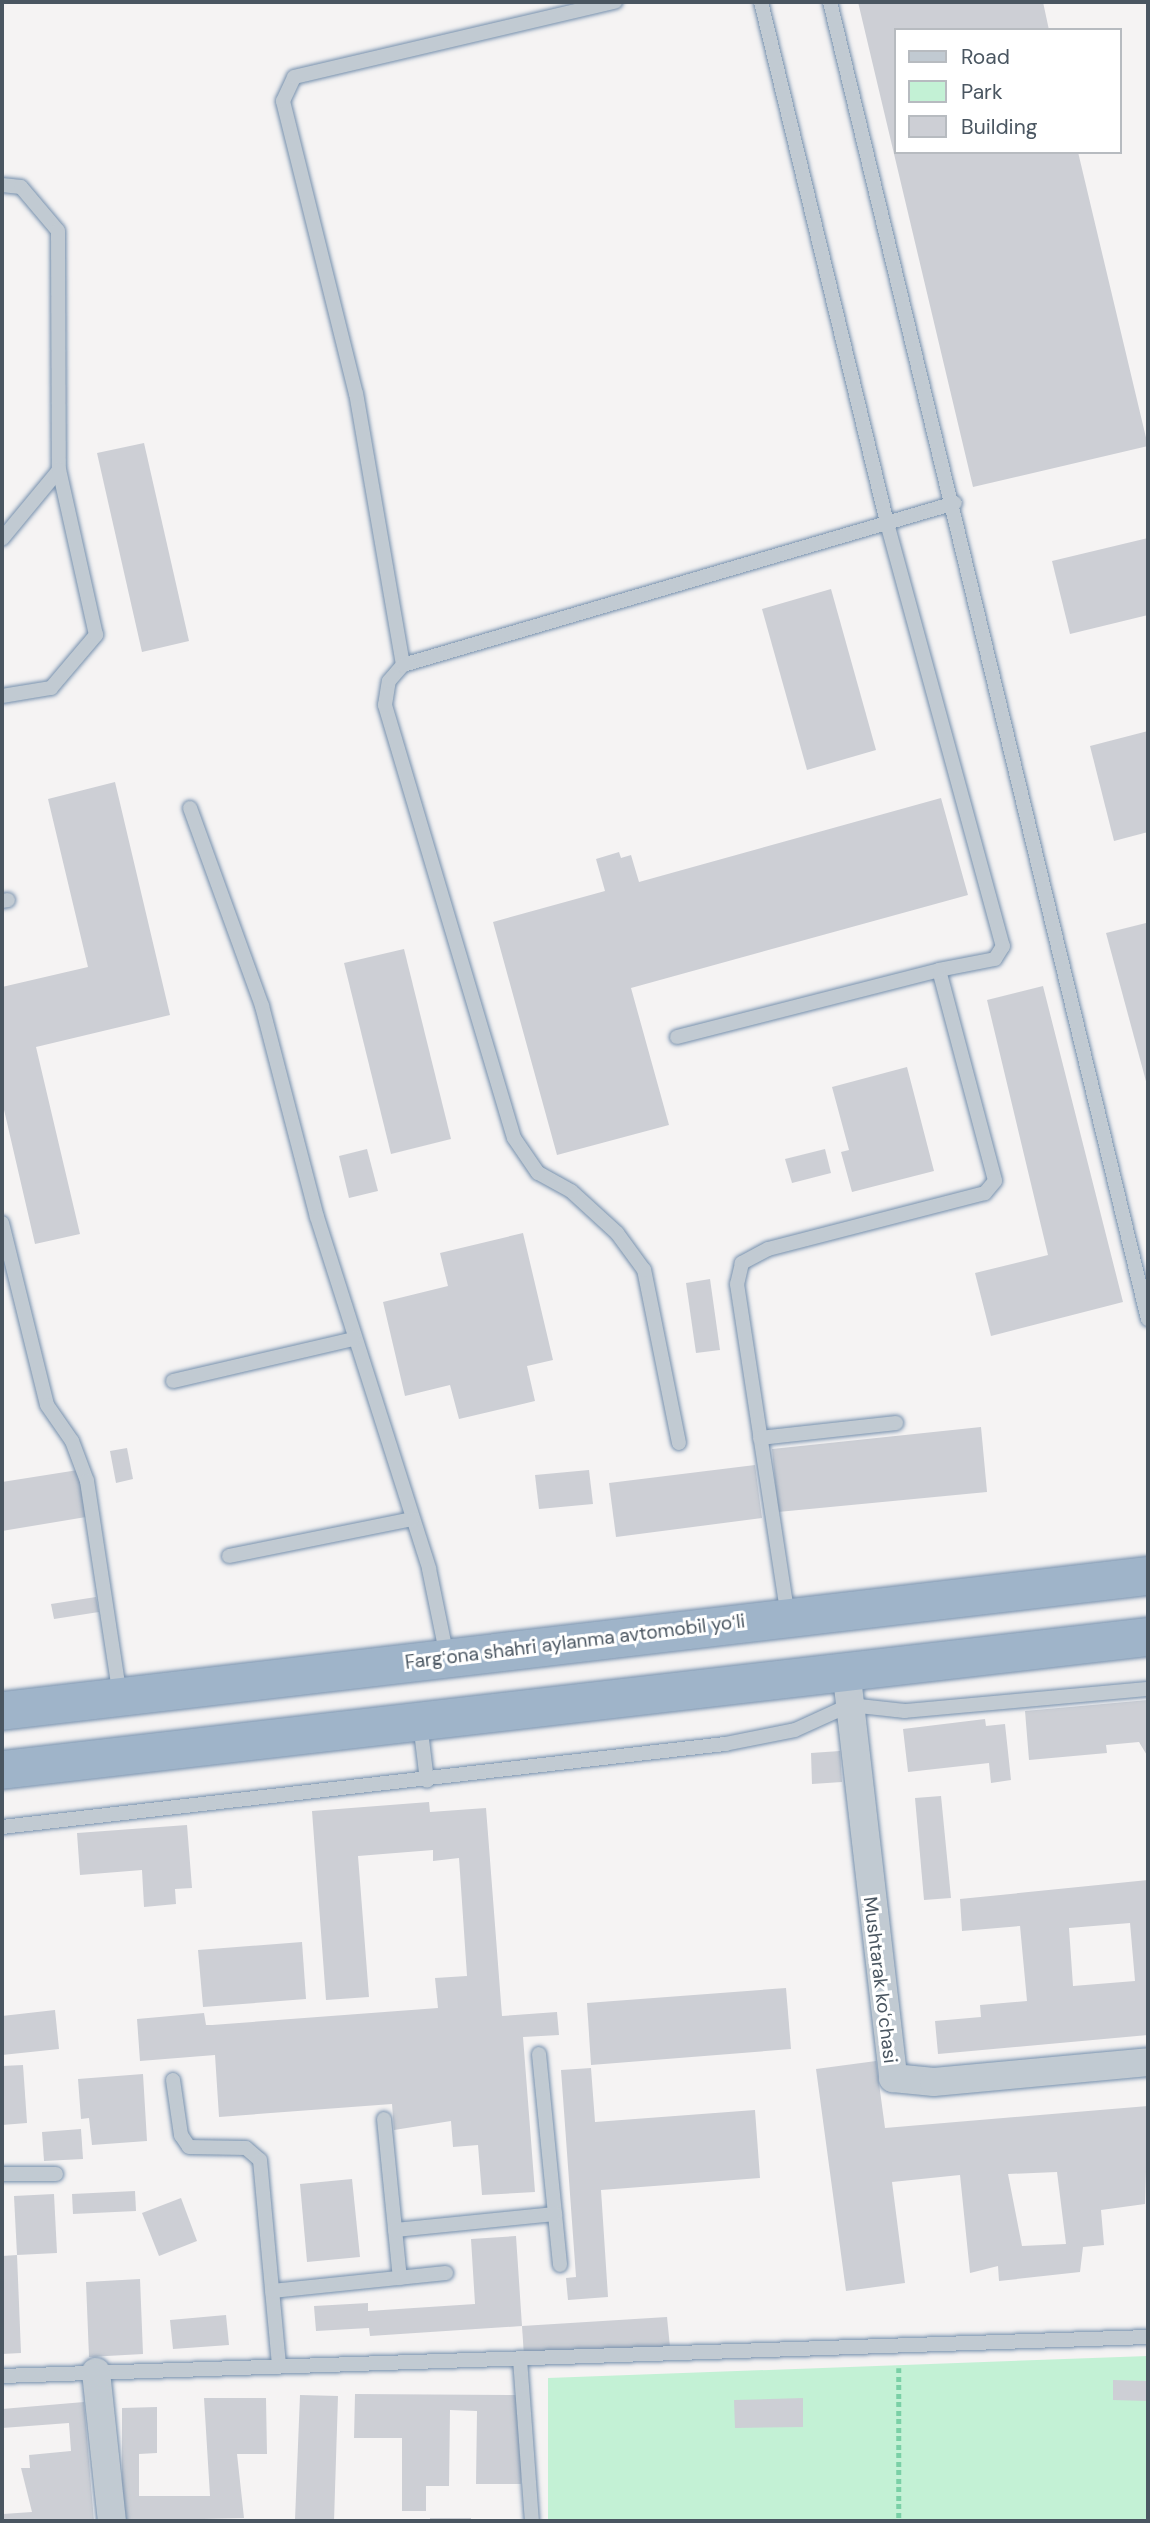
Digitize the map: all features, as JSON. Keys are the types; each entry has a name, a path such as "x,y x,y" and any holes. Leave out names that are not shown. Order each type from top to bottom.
{"highway":[{"name":"Fargʻona shahri aylanma avtomobil yoʻli","path":"2,1711 788,1616 1148,1576"},
{"path":"2,1770 419,1720 848,1687 1148,1637"}],"street":[{"name":"Mushtarak koʻchasi","path":"848,1687 893,2078 934,2082 1148,2062"},
{"path":"96,2372 112,2521"}],"lane":[{"path":"403,665 356,394 283,102 294,77 615,2"},
{"path":"677,1037 939,970 995,959 1003,946 887,523 761,2"},
{"path":"830,2 955,503 1148,1319"},
{"path":"2,185 21,187 58,231 59,470 96,635 51,688 2,696"},
{"path":"2,539 59,470"},
{"path":"679,1443 644,1270 617,1233 571,1191 538,1173 514,1138 384,705 389,681 403,665 955,503"},
{"path":"190,808 262,1006 354,1339 412,1519 447,1657"},
{"path":"788,1616 737,1284 742,1263 768,1249 985,1193 995,1181 939,970"},
{"path":"2,1223 47,1405 72,1441 87,1481 120,1697"},
{"path":"173,1381 354,1339"},
{"path":"760,1438 896,1423"},
{"path":"229,1556 412,1519"},
{"path":"2,1828 427,1781 725,1744 795,1730 848,1687 905,1712 1148,1689"},
{"path":"419,1720 427,1781"},
{"path":"539,2054 560,2265"},
{"path":"173,2080 189,2147 246,2148 260,2160 279,2366"},
{"path":"384,2119 400,2278"},
{"path":"2,2174 56,2174"},
{"path":"395,2230 555,2214"},
{"path":"272,2291 446,2273"},
{"path":"2,2376 1148,2337"},
{"path":"520,2358 532,2521"}],"path":[{"path":"899,2347 899,2521"}],"green space":[{"path":"1148,2356 1148,2521 548,2521 548,2378"}],"building":[{"path":"858,2 1043,2 1049,28 894,28 894,154"},
{"path":"894,154 1078,154 1148,446 973,487"},
{"path":"144,443 189,641 142,652 97,453"},
{"path":"1148,538 1148,615 1070,634 1052,561"},
{"path":"831,589 876,750 807,770 762,609"},
{"path":"1148,731 1148,832 1114,841 1090,746"},
{"path":"115,782 170,1015 36,1047 80,1234 35,1244 2,1101 2,987 88,967 48,799"},
{"path":"941,798 968,895 631,988 669,1125 557,1155 493,922 605,891 596,859 619,852 621,858 631,855 639,882"},
{"path":"1146,923 1148,934 1147,1085 1106,933"},
{"path":"404,949 451,1139 391,1154 344,963"},
{"path":"1043,986 1123,1302 991,1336 975,1273 1048,1255 987,1000"},
{"path":"907,1067 934,1171 852,1192 841,1152 849,1150 832,1087"},
{"path":"367,1149 378,1191 349,1198 339,1156"},
{"path":"825,1149 831,1173 792,1183 785,1159"},
{"path":"523,1233 553,1360 527,1366 535,1401 459,1419 450,1385 405,1396 383,1302 448,1286 440,1253"},
{"path":"710,1279 720,1350 696,1353 686,1283"},
{"path":"981,1427 987,1492 778,1512 772,1449"},
{"path":"127,1448 133,1479 116,1483 110,1451"},
{"path":"755,1465 762,1518 616,1537 609,1483"},
{"path":"78,1470 86,1517 2,1531 2,1482"},
{"path":"589,1470 593,1504 539,1509 535,1475"},
{"path":"96,1597 99,1612 54,1619 51,1604"},
{"path":"1148,1700 1148,1757 1139,1742 1106,1745 1107,1753 1029,1760 1025,1711"},
{"path":"985,1719 986,1726 1005,1724 1011,1780 991,1783 989,1763 908,1772 903,1729"},
{"path":"840,1751 842,1782 812,1784 811,1753"},
{"path":"941,1796 951,1898 924,1900 915,1798"},
{"path":"429,1802 430,1812 486,1808 502,2016 557,2012 559,2035 523,2037 535,2192 482,2195 478,2145 453,2147 451,2121 394,2130 392,2104 219,2117 215,2055 140,2061 137,2019 204,2013 206,2025 212,2025 438,2008 435,1978 467,1976 459,1858 433,1861 433,1850 358,1856 369,1997 326,2000 312,1811"},
{"path":"187,1825 192,1888 175,1889 176,1904 144,1907 142,1870 80,1875 77,1833"},
{"path":"1148,1880 1148,2035 938,2054 935,2021 981,2017 980,2005 1027,2001 1020,1926 962,1931 960,1899","holes":["1130,1923 1135,1981 1073,1986 1069,1928"]},
{"path":"302,1942 306,1999 203,2007 198,1950"},
{"path":"786,1988 791,2049 591,2065 587,2003"},
{"path":"55,2010 59,2049 2,2055 2,2016"},
{"path":"876,2061 885,2128 1148,2106 1145,2204 1101,2210 1104,2245 1083,2247 1080,2272 999,2281 998,2266 970,2273 960,2175 892,2182 905,2283 846,2291 816,2069","holes":["1057,2172 1066,2244 1022,2246 1008,2174"]},
{"path":"23,2065 27,2123 2,2125 2,2066"},
{"path":"591,2068 595,2122 755,2110 760,2178 601,2190 608,2297 568,2300 566,2278 576,2277 561,2070"},
{"path":"143,2074 147,2141 92,2145 89,2118 81,2119 78,2079"},
{"path":"81,2129 83,2159 44,2161 42,2132"},
{"path":"352,2179 360,2257 307,2262 300,2184"},
{"path":"135,2191 136,2211 73,2214 72,2194"},
{"path":"54,2194 57,2253 17,2255 14,2196"},
{"path":"181,2198 197,2241 159,2256 142,2213"},
{"path":"516,2236 522,2326 370,2336 369,2328 316,2331 314,2306 368,2303 368,2311 475,2304 471,2239"},
{"path":"17,2255 21,2353 2,2354 2,2256"},
{"path":"140,2279 143,2354 89,2357 86,2282"},
{"path":"226,2315 229,2345 173,2349 170,2320"},
{"path":"667,2317 670,2347 524,2356 522,2326"},
{"path":"1113,2380 1148,2381 1148,2401 1113,2400"},
{"path":"355,2394 521,2395 521,2484 476,2484 477,2411 450,2410 449,2486 426,2486 426,2511 402,2511 402,2438 354,2438"},
{"path":"300,2395 338,2396 334,2521 295,2520"},
{"path":"204,2398 266,2398 267,2454 237,2454 244,2518 122,2521 122,2408 157,2407 157,2453 139,2454 139,2496 210,2496"},
{"path":"803,2398 803,2427 735,2428 734,2400"},
{"path":"84,2402 94,2521 4,2521 3,2514 32,2512 21,2468 30,2468 29,2455 71,2451 69,2423 2,2428 2,2409"},
{"path":"430,2518 471,2518 471,2521 430,2521"}]}
